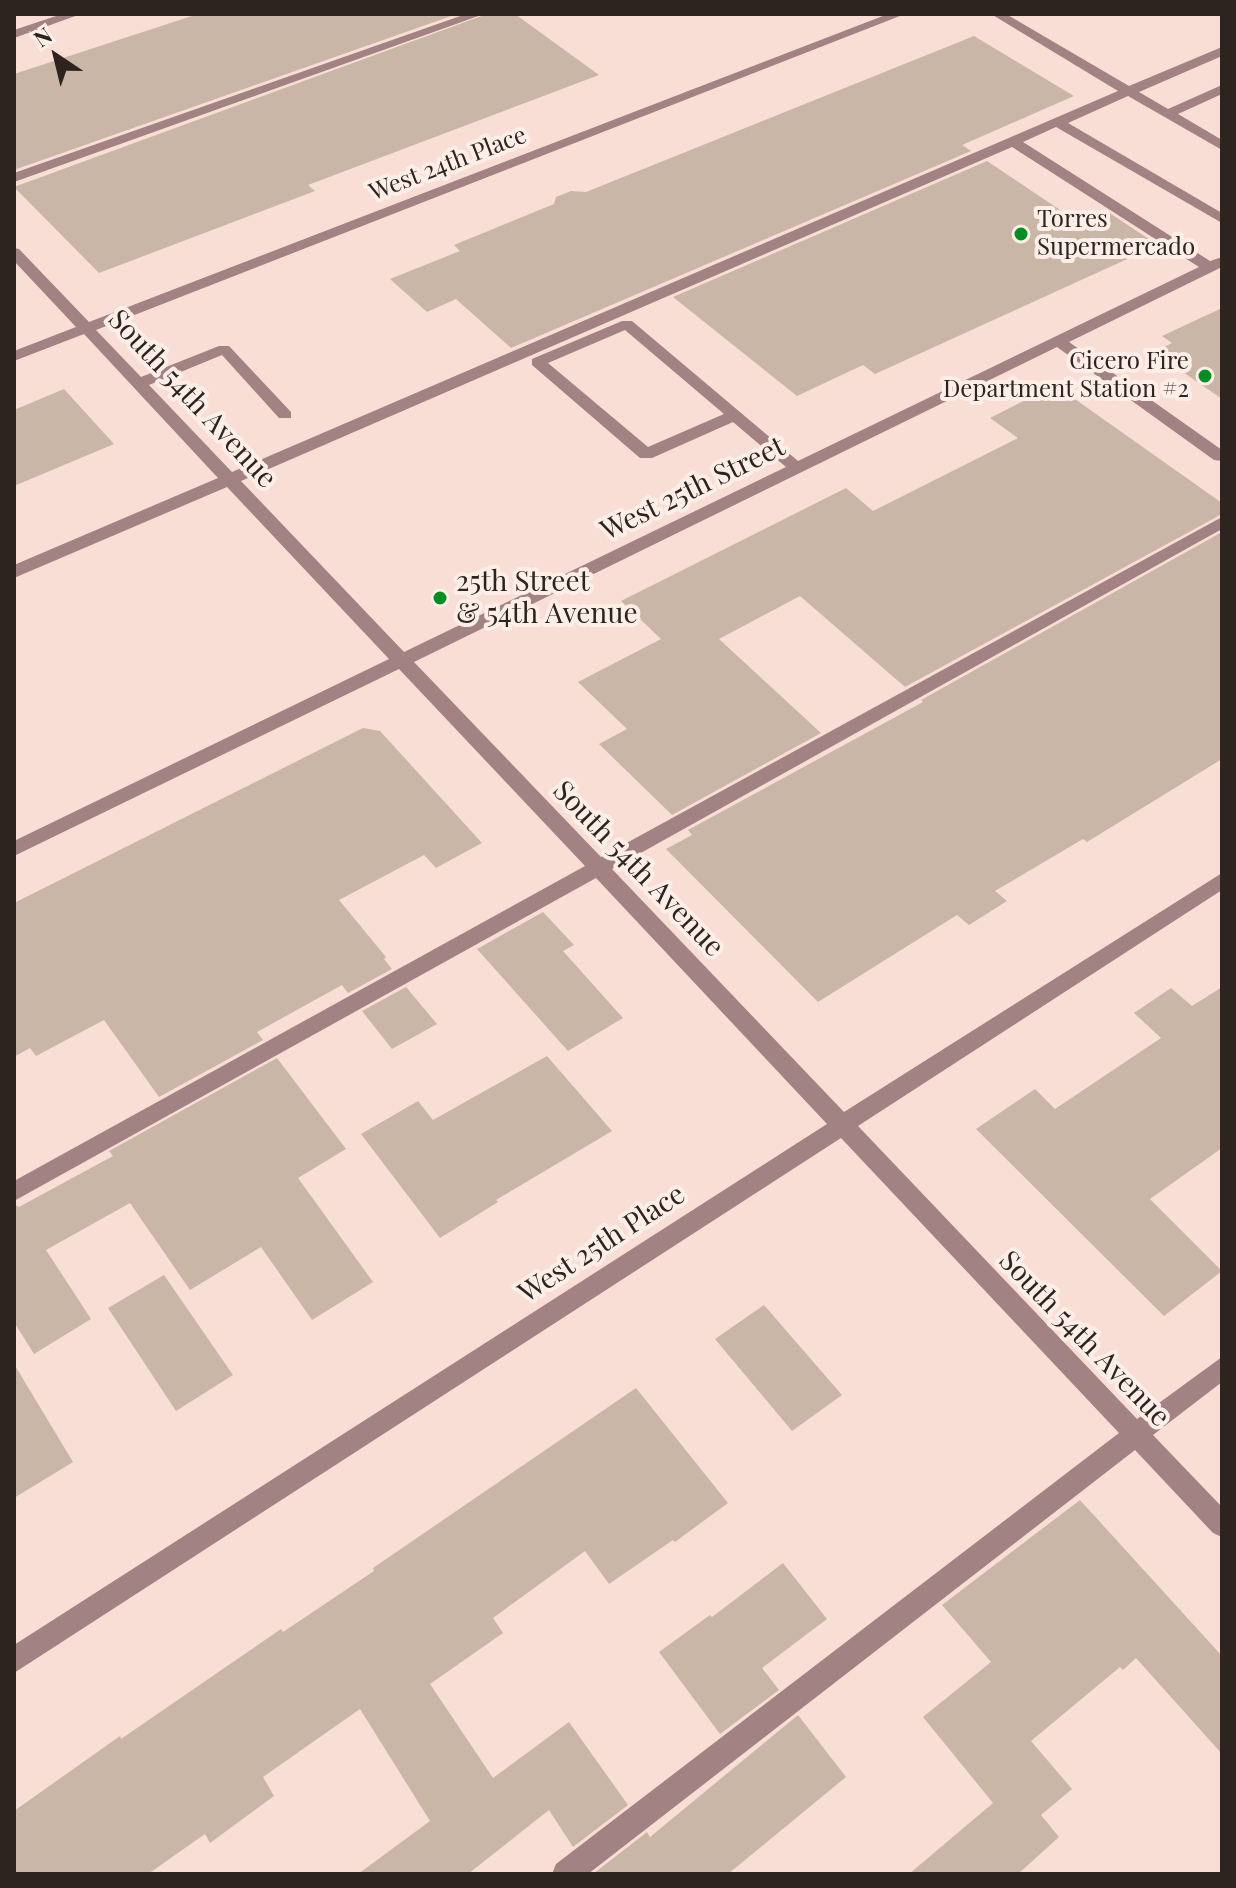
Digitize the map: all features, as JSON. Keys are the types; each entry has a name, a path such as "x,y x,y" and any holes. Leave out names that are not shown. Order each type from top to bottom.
{"street":[{"path":"14,34 75,14"},
{"path":"14,178 478,14"},
{"name":"West 24th Place","path":"14,356 899,14"},
{"path":"997,14 1222,146"},
{"path":"14,572 1222,51"},
{"path":"1167,114 1222,89"},
{"path":"1057,122 1222,219"},
{"path":"1012,141 1216,264"},
{"name":"South 54th Avenue","path":"14,252 1222,1525"},
{"name":"West 25th Street","path":"14,849 1216,264"},
{"path":"735,415 646,454 537,362 627,324 735,415 797,468"},
{"path":"1058,341 1220,456"},
{"path":"139,383 224,349 285,415"},
{"path":"14,1192 1222,522"},
{"name":"West 25th Place","path":"14,1660 1222,880"},
{"path":"566,1874 1222,1368"}],"building":[{"path":"198,14 457,14 14,170 14,74"},
{"path":"487,14 515,14 599,75 308,185 315,191 99,273 14,187"},
{"path":"974,36 1074,96 962,145 971,151 511,348 456,299 427,312 390,279 460,251 454,245 554,204 556,197 571,191 586,192"},
{"path":"987,161 1081,224 1108,212 1158,245 875,374 863,365 797,396 673,297"},
{"name":"Cicero Fire Department Station #2","path":"1222,308 1222,399 1154,352 1172,343 1162,336"},
{"path":"1055,385 1222,503 1222,514 905,687 800,596 719,639 821,733 672,815 599,744 627,729 578,682 661,639 621,601 846,488 873,511 1018,438 990,418"},
{"path":"64,389 114,444 14,486 14,410"},
{"path":"1222,532 1222,759 1087,842 1083,839 995,891 1007,901 969,925 957,915 818,1002 666,849 692,835 688,830 923,702 921,700"},
{"path":"363,728 380,731 482,843 436,868 424,855 339,900 386,957 384,959 392,969 348,993 342,985 257,1032 263,1040 159,1097 104,1020 36,1056 30,1048 14,1057 14,903"},
{"path":"543,912 574,945 563,951 623,1018 568,1051 477,949"},
{"path":"406,987 437,1024 392,1049 362,1011"},
{"path":"1222,987 1222,1148 1150,1199 1222,1271 1164,1316 976,1129 1035,1089 1055,1109 1161,1038 1134,1013 1171,988 1192,1006"},
{"path":"547,1056 612,1131 496,1200 498,1202 440,1238 361,1134 418,1101 433,1120"},
{"path":"277,1058 346,1149 298,1178 373,1282 312,1320 261,1247 190,1290 130,1203 46,1250 91,1319 34,1354 14,1322 14,1204 19,1207 113,1156 109,1151"},
{"path":"164,1275 233,1375 176,1411 108,1308"},
{"path":"764,1305 842,1395 792,1431 715,1339"},
{"path":"14,1364 73,1462 14,1498"},
{"path":"636,1388 728,1503 675,1542 673,1540 609,1584 585,1551 493,1618 503,1633 430,1684 493,1778 569,1722 628,1805 573,1847 549,1810 468,1874 358,1874 430,1821 360,1709 263,1777 274,1796 210,1843 205,1834 148,1874 14,1874 14,1811 120,1736 121,1739 281,1629 283,1632 374,1571 373,1568"},
{"path":"1080,1500 1222,1656 1222,1754 1136,1658 1123,1670 1120,1667 1031,1741 1072,1789 1041,1815 1059,1837 1018,1874 909,1874 993,1803 923,1717 991,1662 942,1605"},
{"path":"783,1563 827,1619 762,1668 779,1690 720,1734 659,1652 710,1615 712,1617"},
{"path":"798,1715 846,1777 728,1874 593,1874 647,1832 650,1837"}],"place":[{"name":"Torres Supermercado","path":"1021,234"},
{"name":"Cicero Fire Department Station #2","path":"1205,376"},
{"name":"25th Street & 54th Avenue","path":"440,598"}]}
